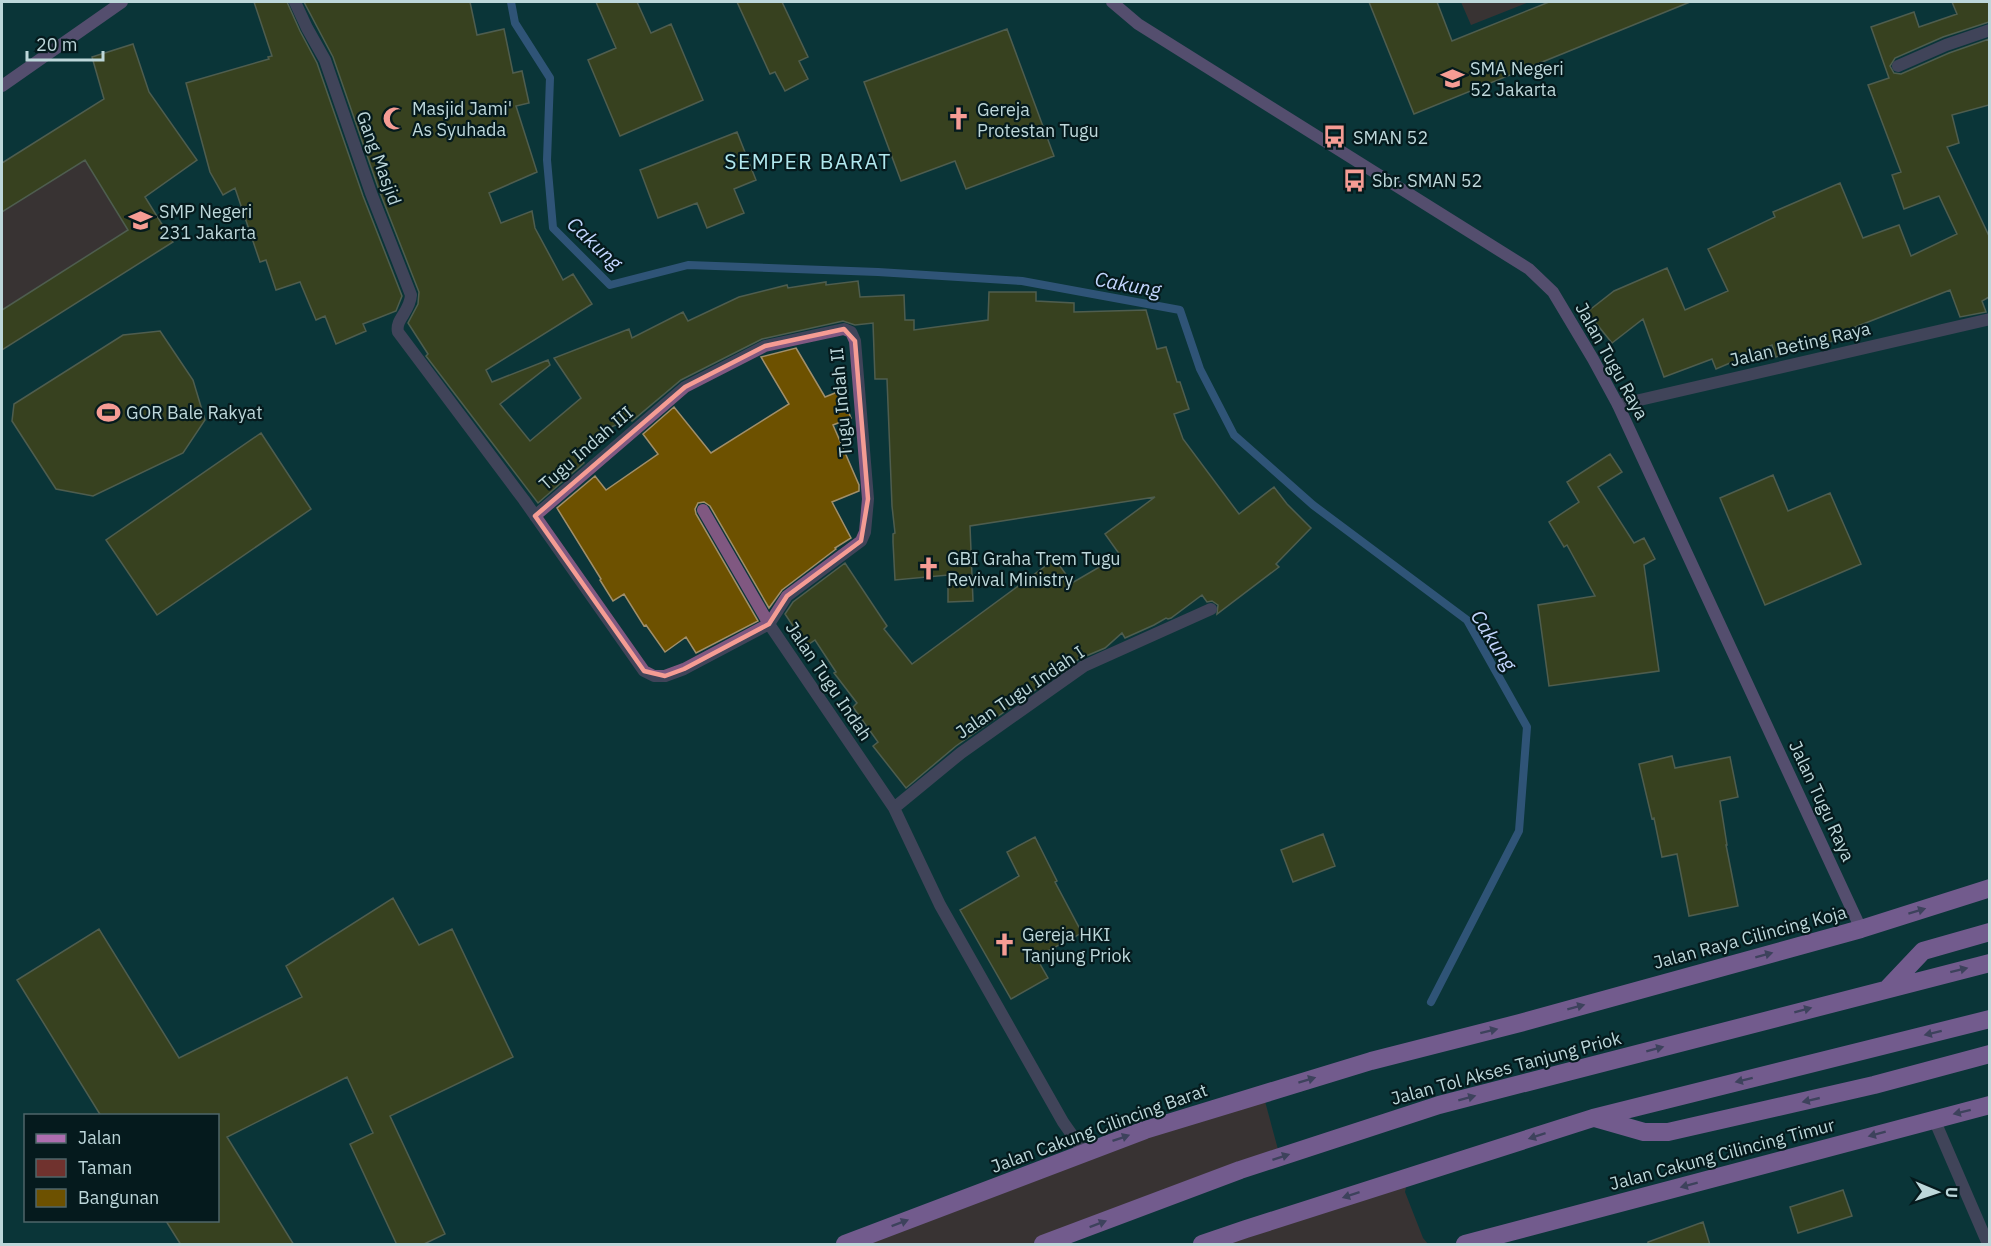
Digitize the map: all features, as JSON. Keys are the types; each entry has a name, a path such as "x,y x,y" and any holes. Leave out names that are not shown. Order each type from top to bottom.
{"highway":[{"name":"Jalan Raya Cilincing Koja","path":"1371,1060 1520,1023 1861,929 1989,888"},
{"path":"1888,988 1923,951 1989,932"},
{"name":"Jalan Tol Akses Tanjung Priok","path":"1043,1245 1240,1170 1439,1105 1989,963"},
{"path":"1202,1245 1246,1228 1593,1118 1989,1019"},
{"path":"1593,1118 1644,1132 1668,1132 1874,1085 1989,1054"},
{"name":"Jalan Cakung Cilincing Barat","path":"845,1245 1145,1130 1371,1060"},
{"name":"Jalan Cakung Cilincing Timur","path":"1465,1245 1989,1105"}],"main road":[{"path":"2,86 122,2"},
{"name":"Jalan Tugu Raya","path":"1113,2 1138,24 1529,269 1553,292 1618,405 1861,929"}],"street":[{"name":"Gang Masjid","path":"295,2 325,60 411,295 407,311 396,327"},
{"path":"1898,66 1946,45 1989,30"},
{"name":"Jalan Beting Raya","path":"1618,405 1989,319"},
{"name":"Jalan Tugu Indah","path":"396,327 535,516 644,670 654,676 665,676 684,669 769,624 894,808 940,905 1063,1122 1084,1152"},
{"name":"Tugu Indah II","path":"661,408 685,387 765,346 844,329 851,332 855,341 868,499 865,532 861,541 787,596 769,624"},
{"name":"Tugu Indah III","path":"535,516 661,408"},
{"path":"703,510 769,624"},
{"name":"Jalan Tugu Indah I","path":"894,808 961,753 1084,666 1211,609"},
{"path":"1934,1119 1988,1245"}],"highlighted area":[{"path":"844,329 855,341 868,499 861,541 787,596 769,624 684,669 665,676 644,671 535,516 685,387 765,346"}],"green space":[{"path":"1461,2 1529,2 1471,25"},
{"path":"85,160 128,230 2,310 2,212"},
{"path":"1263,1094 1280,1157 1043,1244 845,1244"},
{"path":"1408,1177 1405,1192 1423,1238 1428,1244 1205,1244"}],"building":[{"path":"254,2 287,2 317,63 363,196 402,296 396,311 363,324 366,331 336,344 325,316 316,320 300,282 276,290 266,260 260,262 235,188 223,195 210,172 186,83 269,59 268,57 272,56"},
{"path":"304,2 470,2 477,35 504,29 513,73 522,71 529,103 516,106 537,172 489,193 501,223 532,211 535,228 563,280 573,274 592,304 486,370 492,382 548,360 550,365 500,404 530,441 581,398 554,358 629,329 632,338 683,312 688,321 739,297 787,285 788,288 826,282 826,285 858,281 860,297 904,295 905,320 914,320 914,330 988,320 989,292 1036,292 1036,301 1074,303 1074,312 1146,310 1157,349 1166,347 1177,382 1180,382 1189,409 1174,414 1183,439 1239,514 1274,487 1311,528 1276,564 1279,567 1217,614 1218,605 1212,601 1207,602 1202,595 1171,618 1166,618 1125,638 1122,633 1105,648 1079,659 956,746 906,788 873,746 878,742 853,707 857,703 834,673 836,672 815,640 806,646 785,614 793,602 845,563 887,626 884,629 912,664 1055,559 1072,583 1120,555 1105,534 1155,497 970,526 973,601 948,602 948,575 895,580 893,534 895,533 887,379 875,379 873,323 855,325 843,321 762,339 681,380 632,421 631,419 606,429 576,452 584,463 538,503 426,356 428,354 408,323 418,304 419,292 379,190 333,57"},
{"path":"596,2 637,2 651,33 671,24 703,100 620,136 588,60 616,48"},
{"path":"737,2 782,2 808,57 799,61 808,79 785,91 775,72 770,74"},
{"name":"SMA Negeri 52 Jakarta","path":"1369,2 1437,2 1452,41 1549,2 1690,2 1414,114"},
{"path":"1952,2 1989,2 1989,22 1943,37 1895,58 1890,66 1894,73 1901,74 1989,39 1989,105 1952,115 1959,143 1947,147 1989,236 1989,297 1982,301 1986,312 1960,317 1950,290 1845,331 1847,336 1807,350 1806,346 1776,357 1772,345 1716,369 1712,359 1664,377 1643,319 1612,343 1587,312 1614,291 1667,268 1685,310 1728,291 1708,249 1775,217 1773,212 1840,183 1863,238 1899,225 1911,256 1957,234 1939,196 1904,209 1892,175 1901,172 1868,85 1889,78 1871,27 1914,12 1919,27 1957,14"},
{"name":"Gereja Protestan Tugu","path":"1007,29 1054,156 966,189 955,161 901,181 864,82"},
{"name":"SMP Negeri 231 Jakarta","path":"133,44 149,92 197,160 145,197 173,242 2,350 2,310 128,230 85,160 2,212 2,163 104,99 92,57"},
{"path":"737,132 756,180 734,189 744,213 707,228 697,203 658,218 640,170"},
{"name":"GOR Bale Rakyat","path":"160,331 193,380 205,420 183,453 93,496 56,489 12,421 14,404 123,335"},
{"path":"796,348 825,397 840,391 851,418 833,425 859,485 859,491 832,502 851,538 782,590 769,608 710,506 704,502 698,503 695,509 696,514 758,621 696,653 686,637 665,652 646,625 644,626 624,594 613,601 557,508 595,476 606,490 658,454 643,434 674,407 711,453 789,404 761,357"},
{"path":"261,433 311,509 157,615 106,540"},
{"path":"1610,454 1622,472 1598,487 1634,543 1644,538 1655,559 1644,565 1659,671 1549,686 1538,605 1595,596 1567,545 1564,547 1549,522 1579,502 1567,482"},
{"path":"1773,475 1788,511 1830,493 1861,564 1765,605 1720,498"},
{"path":"1672,756 1675,768 1730,757 1738,797 1720,801 1738,906 1689,916 1677,854 1662,857 1639,764"},
{"path":"1323,834 1335,866 1293,882 1281,850"},
{"path":"1035,837 1057,881 1055,882 1082,933 1036,957 1048,978 1011,999 960,910 1019,876 1007,852"},
{"path":"393,898 419,945 452,929 513,1057 390,1116 445,1234 422,1245 397,1245 350,1144 373,1133 347,1077 227,1137 294,1245 181,1245 167,1222 219,1222 219,1114 100,1114 17,980 99,929 179,1058 302,997 286,966"},
{"path":"1843,1190 1852,1216 1798,1233 1790,1207"},
{"path":"1703,1222 1710,1245 1648,1245 1648,1242"}],"waterway":[{"name":"Cakung","path":"511,2 515,23 550,78 547,160 553,228 610,285 688,265 878,272 1022,281 1180,310 1200,369 1234,435 1313,505 1467,620 1527,727 1519,831 1431,1002"}],"place":[{"name":"SMA Negeri 52 Jakarta","path":"1452,78"},
{"name":"Masjid Jami' As Syuhada","path":"394,118"},
{"name":"Gereja Protestan Tugu","path":"959,119"},
{"name":"SMAN 52","path":"1335,137"},
{"name":"Sbr. SMAN 52","path":"1354,180"},
{"name":"SMP Negeri 231 Jakarta","path":"141,221"},
{"name":"GOR Bale Rakyat","path":"108,412"},
{"name":"GBI Graha Trem Tugu Revival Ministry","path":"929,568"},
{"name":"Gereja HKI Tanjung Priok","path":"1004,944"}],"district":[{"name":"SEMPER BARAT","path":"808,161"}]}
